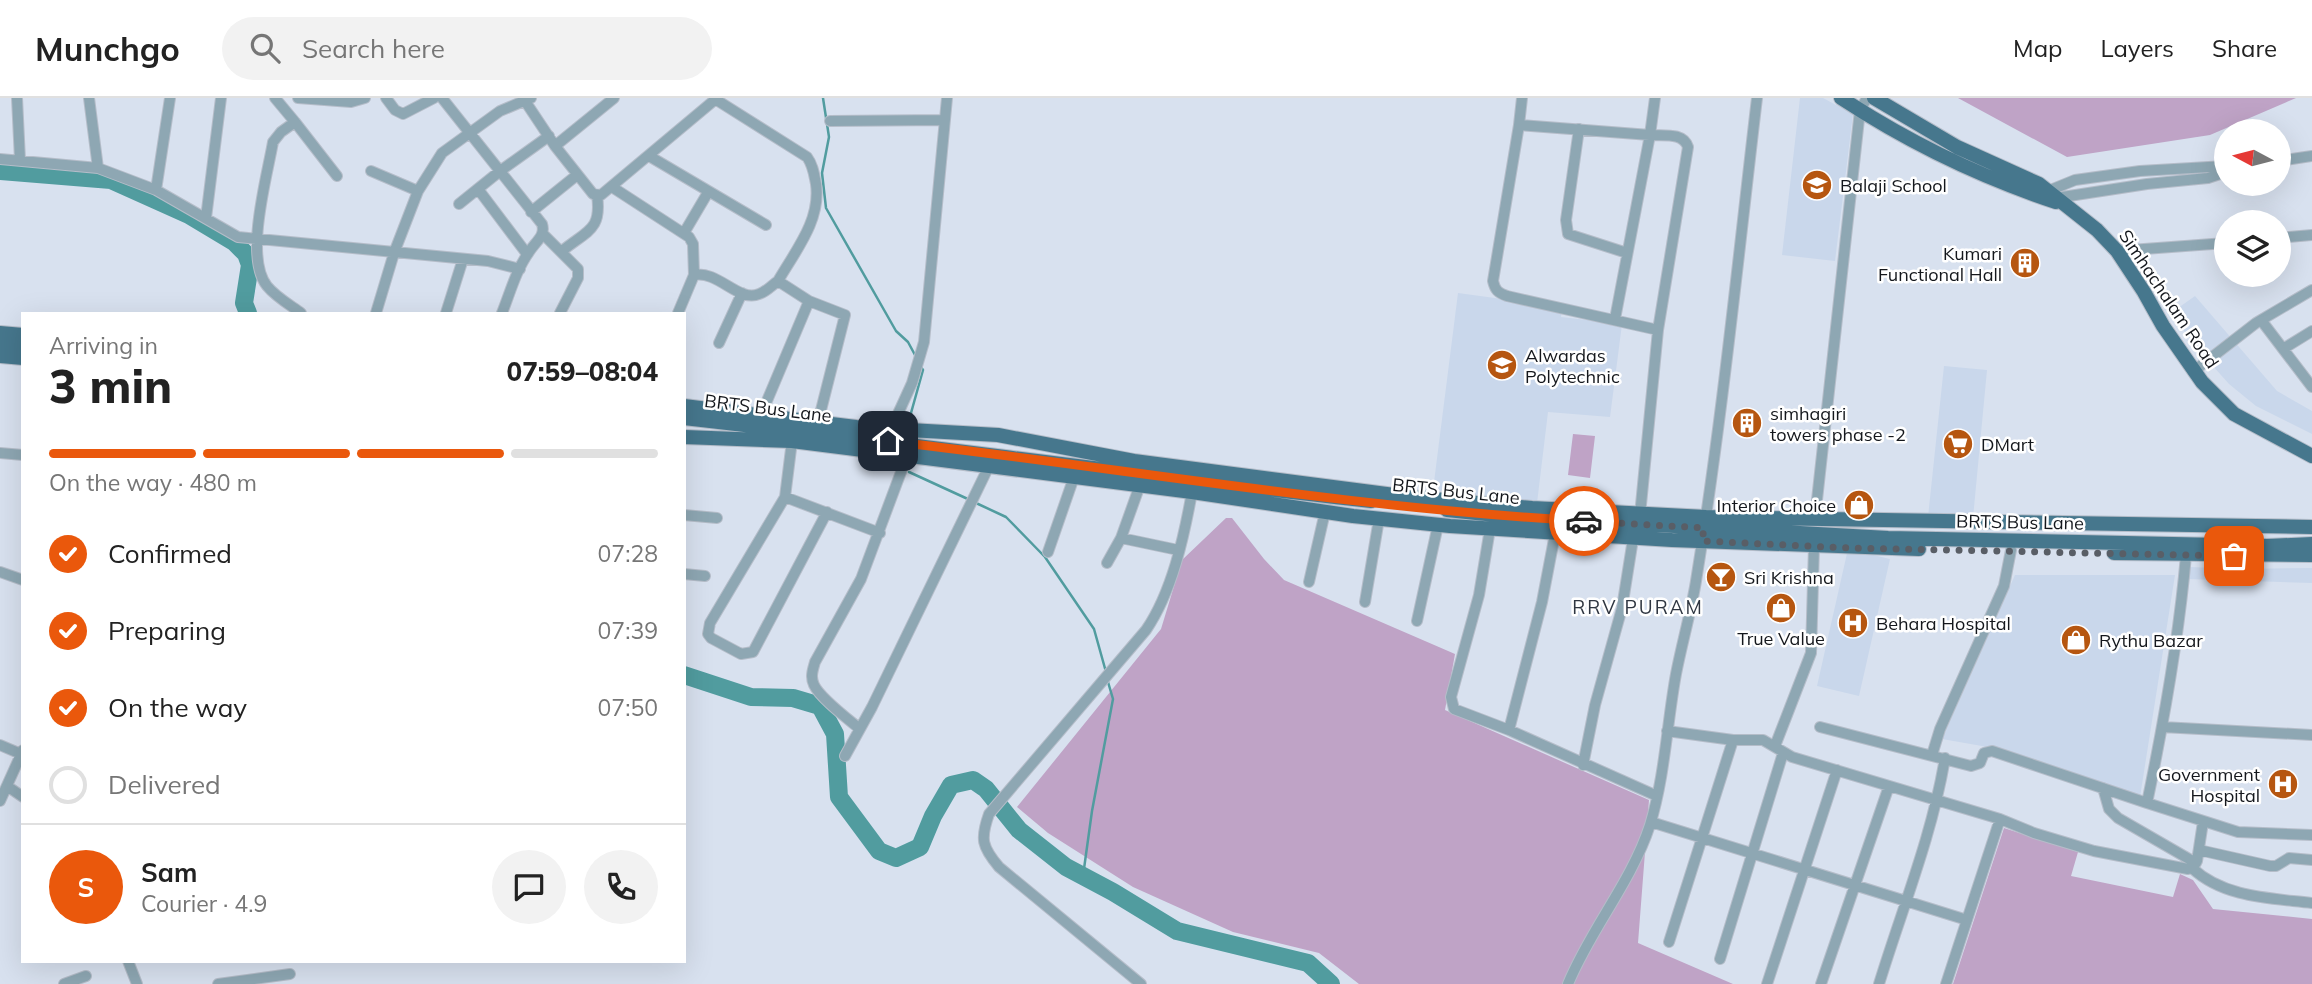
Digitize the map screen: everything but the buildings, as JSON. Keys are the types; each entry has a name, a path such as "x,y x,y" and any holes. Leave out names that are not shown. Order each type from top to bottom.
{"main road":[{"name":"Simhachalam Road","path":"1841,98 1863,104 1926,149 1994,180 2057,198 2097,230 2117,251 2194,372 2235,414 2312,456"},
{"path":"1874,98 1957,147 2039,184 2057,198"},
{"path":"0,333 21,335"},
{"path":"0,345 21,348"},
{"path":"0,356 21,358"},
{"path":"686,406 891,429 1021,438 1134,461 1402,496 1640,515 1704,529 1814,546 2186,555 2312,555"},
{"name":"BRTS Bus Lane","path":"686,418 1515,517 1915,539 2267,546 2312,544"},
{"path":"686,437 792,441 1140,485 1379,519 1555,534 1633,538 1815,519 2312,527"}],"street":[{"path":"17,98 20,160"},
{"path":"89,98 98,168"},
{"path":"156,190 170,98"},
{"path":"206,218 221,98"},
{"path":"275,98 337,176"},
{"path":"298,98 351,102 365,98"},
{"path":"386,98 395,110 403,114 434,98"},
{"path":"442,98 542,224 543,233 579,270 579,278 561,312"},
{"path":"460,204 500,171 552,141 614,98"},
{"path":"891,429 924,342 947,98"},
{"path":"1522,98 1494,287 1497,292 1507,296 1658,330"},
{"path":"1615,319 1655,98"},
{"path":"1568,984 1606,912 1634,867 1657,796 1704,529 1757,98"},
{"path":"376,312 394,253 418,191 442,153 500,111 526,99 577,175 589,190 597,195 612,187 716,99 807,158 814,171 818,195 816,214 778,281 760,294 752,296 712,276 701,273 694,275"},
{"path":"1815,519 1863,104"},
{"path":"830,121 945,120"},
{"path":"295,122 273,142 256,239 261,276 266,285 300,312"},
{"path":"1519,125 1681,137 1688,147 1658,330 1640,515"},
{"path":"1579,130 1566,220 1568,234 1628,253"},
{"path":"649,156 766,225"},
{"path":"2291,159 2312,156"},
{"path":"0,159 98,168 156,190 238,237 488,261 520,270"},
{"path":"2057,198 2075,180 2140,171 2214,166"},
{"path":"372,171 418,191"},
{"path":"531,212 577,175"},
{"path":"2057,198 2214,176"},
{"path":"612,187 684,233 693,244 694,275 678,312"},
{"path":"478,189 527,254"},
{"path":"684,233 707,194"},
{"path":"562,251 596,224 599,217 597,195"},
{"path":"502,312 527,254 543,233"},
{"path":"2291,237 2312,235"},
{"path":"2117,251 2214,244"},
{"path":"446,312 463,259"},
{"path":"778,281 809,300 845,315 818,422"},
{"path":"2194,372 2260,320 2312,290"},
{"path":"719,343 742,293"},
{"path":"761,415 809,300"},
{"path":"2260,320 2312,387"},
{"path":"2283,349 2312,331"},
{"path":"792,441 785,497 708,628 711,638 741,654 753,652 827,512"},
{"path":"0,453 21,455"},
{"path":"860,729 819,692 813,684 812,673 815,662 861,579 907,456"},
{"path":"845,756 989,466"},
{"path":"1048,552 1074,477"},
{"path":"1107,563 1121,538 1140,485"},
{"path":"1141,984 993,860 981,834 989,814 1156,614 1165,595 1192,492"},
{"path":"785,497 880,533"},
{"path":"1309,582 1325,512"},
{"path":"686,515 717,518"},
{"path":"1365,602 1379,519"},
{"path":"1417,621 1438,525"},
{"path":"1490,529 1479,595 1451,704 1459,713 1509,730 1657,796"},
{"path":"1509,730 1542,602 1555,534"},
{"path":"1121,538 1178,550"},
{"path":"1583,765 1595,705 1622,607 1633,538"},
{"path":"1720,959 1754,854 1779,750 1811,653 1814,546"},
{"path":"1932,755 1940,729 2004,586 2011,550"},
{"path":"2147,803 2162,727 2186,555"},
{"path":"0,572 21,579"},
{"path":"686,574 705,576"},
{"path":"1820,727 1976,766 1984,753 1992,751 2203,822 2248,834 2312,835"},
{"path":"2162,727 2312,735"},
{"path":"1667,731 1733,740 1763,740 1779,750 2102,854 2194,865"},
{"path":"1669,942 1733,740"},
{"path":"0,745 21,752"},
{"path":"0,801 21,754"},
{"path":"1879,984 1925,847 1938,801 1945,758"},
{"path":"1767,984 1837,769"},
{"path":"7,786 21,796"},
{"path":"1821,984 1889,786"},
{"path":"2103,788 2109,809 2118,818 2194,865 2210,882 2236,892 2312,903"},
{"path":"1946,984 2000,819"},
{"path":"1651,821 1967,920"},
{"path":"2194,865 2203,822"},
{"path":"2199,850 2270,866 2276,866 2289,858 2312,860"},
{"path":"129,963 137,984"},
{"path":"218,984 290,974"},
{"path":"64,984 86,976"}],"shaded area":[{"name":"Balaji School","path":"1800,98 1823,98 1853,114 1835,261 1782,255"},
{"path":"1958,98 2296,98 2247,119 2214,119 2214,133 2210,135 2067,157"},
{"name":"Alwardas Polytechnic","path":"1458,293 1562,307 1561,317 1622,324 1610,417 1548,412 1537,503 1433,490"},
{"path":"2195,296 2277,391 2312,411 2312,434 2256,406 2229,384 2196,347 2171,313"},
{"name":"DMart","path":"1944,366 1987,370 1973,518 1928,517"},
{"path":"1573,434 1595,436 1590,478 1568,475"},
{"path":"1226,518 1232,518 1284,580 1455,654 1445,710 1649,800 1638,943 1733,984 1359,984 1319,953 1233,932 1133,887 1048,833 1017,807 1161,629 1182,560"},
{"name":"Behara Hospital","path":"1848,549 1890,559 1859,696 1817,686"},
{"path":"2190,567 2312,568 2312,583 2188,579"},
{"name":"Rythu Bazar","path":"2015,575 2175,575 2140,797 1982,746 1942,739"},
{"path":"2004,828 2078,852 2071,876 2173,897 2180,874 2193,880 2213,909 2312,919 2312,984 1953,984"}],"waterway":[{"path":"823,98 829,137 822,173 826,208 896,331 908,342 915,355"},
{"path":"0,171 111,180 189,215 234,242 246,254 250,265 244,303 248,312"},
{"path":"911,413 923,370 921,367"},
{"path":"909,472 970,500"},
{"path":"976,503 1006,517 1045,557 1094,629 1106,672"},
{"path":"686,676 751,697 793,698 820,706 835,734 839,797 879,851 896,858 920,847 933,816 951,785 973,780 986,789 1019,830 1066,867 1177,931 1308,963 1331,984"},
{"path":"1083,876 1113,699 1108,682"}],"way so far":[{"path":"1584,521 1704,528 1702,541 1849,548 2234,556"}],"place":[{"name":"Balaji School","path":"1817,185"},
{"name":"Kumari Functional Hall","path":"2025,263"},
{"name":"Alwardas Polytechnic","path":"1502,365"},
{"name":"simhagiri towers phase -2","path":"1747,423"},
{"name":"DMart","path":"1958,444"},
{"name":"Interior Choice","path":"1859,505"},
{"name":"Sri Krishna","path":"1721,577"},
{"name":"True Value","path":"1781,608"},
{"name":"Behara Hospital","path":"1853,623"},
{"name":"Rythu Bazar","path":"2076,640"},
{"name":"Government Hospital","path":"2283,784"}],"district":[{"name":"RRV PURAM","path":"1638,607"}],"route":[{"path":"888,441 1265,489 1515,517 1584,521"}]}
